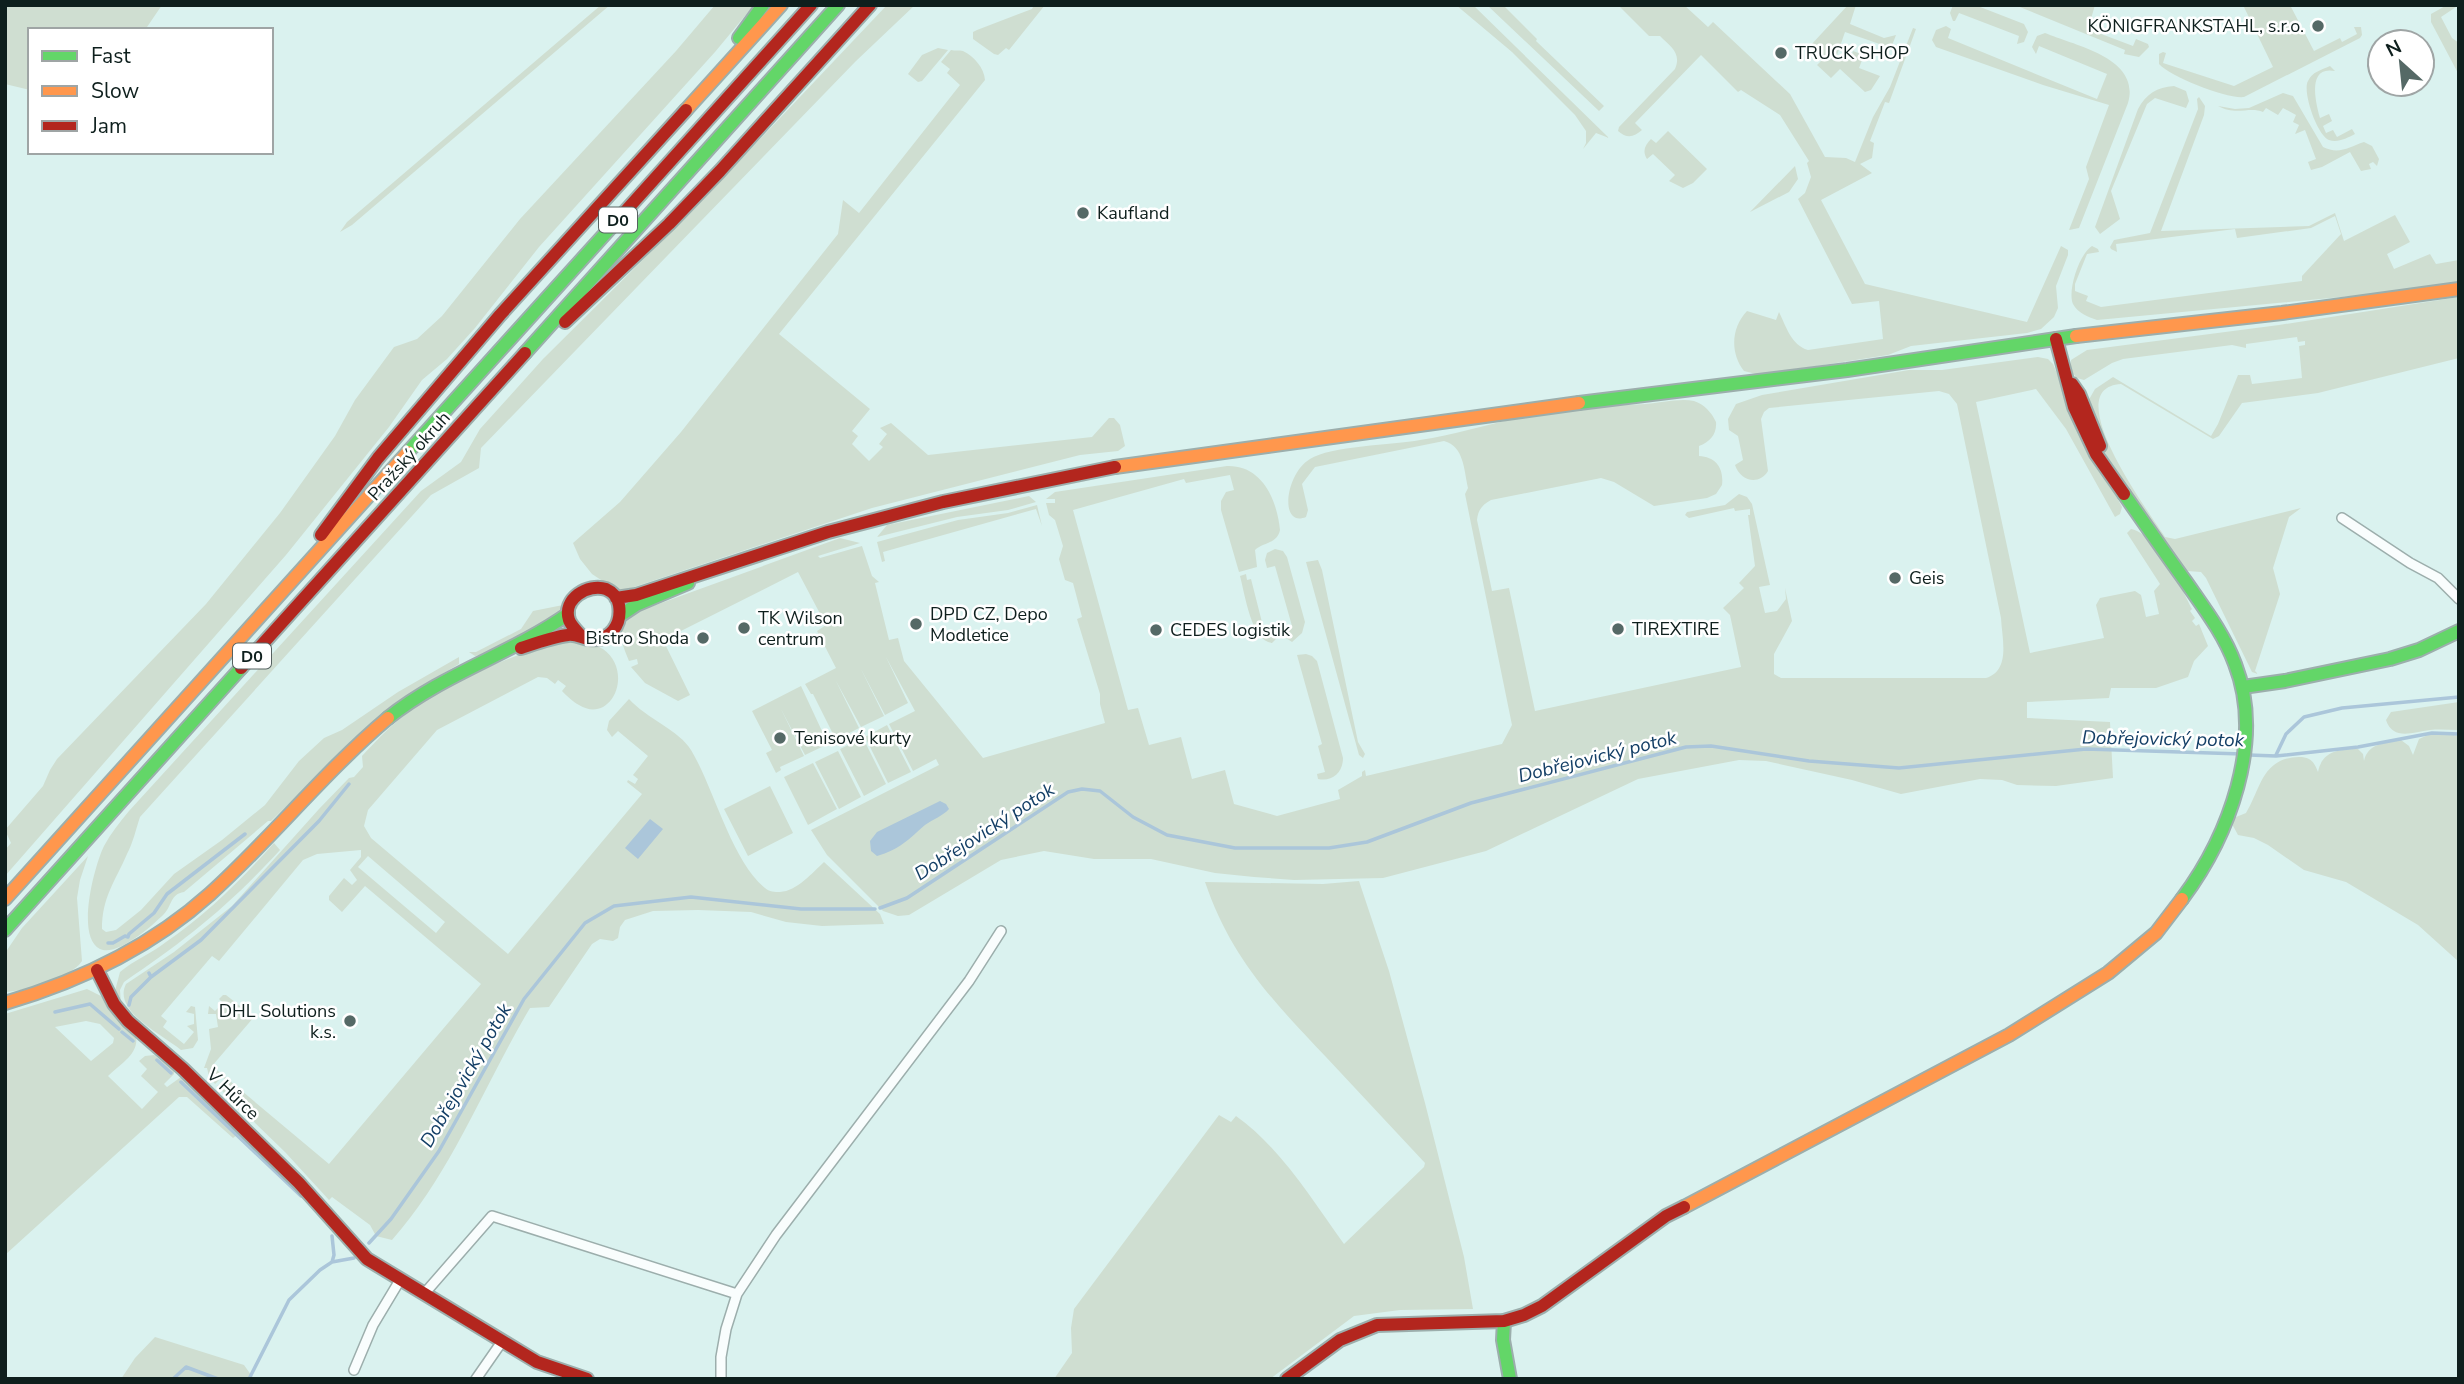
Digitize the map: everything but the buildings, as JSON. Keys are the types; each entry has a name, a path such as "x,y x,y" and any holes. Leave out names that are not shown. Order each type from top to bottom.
{"main road":[{"path":"688,108 763,5"},
{"path":"275,599 378,458 500,315 781,5"},
{"name":"Pražský okruh","path":"5,899 811,5"},
{"name":"Pražský okruh","path":"5,930 838,5"},
{"path":"812,69 870,5"},
{"path":"812,69 878,5"},
{"name":"D0","path":"481,401 669,224 812,69"},
{"path":"616,598 818,536 943,502 1134,463 1847,370 2056,339 2308,310 2459,289"},
{"path":"1287,1379 1338,1340 1362,1329 1377,1325 1504,1321 1542,1306 1666,1216 2009,1035 2108,974 2156,933 2186,893 2217,839 2237,793 2245,757 2243,687 2220,631 2096,454 2081,425 2056,339"},
{"path":"621,615 636,605 726,566"},
{"path":"5,1003 49,990 97,970 149,940 209,895 379,724 430,688 472,666 551,627 568,614 573,598 586,588 603,588 616,598 621,615 617,628 608,636 597,640 570,635 555,638 472,666"},
{"path":"568,614 574,631 582,636"},
{"path":"2243,687 2390,659 2420,650 2459,631"},
{"name":"V Hůrce","path":"97,970 114,1004 128,1021 183,1069 299,1183 367,1259 501,1343 537,1362 587,1379"},
{"path":"1504,1321 1503,1339 1510,1379"}],"street":[{"path":"2342,518 2410,563 2438,578 2459,598"},
{"path":"721,1379 721,1357 726,1329 737,1294 776,1235 969,981 1001,931"},
{"path":"424,1294 492,1216 737,1294"},
{"path":"354,1370 373,1325 400,1280"},
{"path":"476,1379 501,1343"}],"green space":[{"path":"5,5 162,5 146,28 28,28 28,90 5,84"},
{"path":"601,5 610,5 352,225 340,232 347,222"},
{"path":"715,5 754,5 539,247 475,328 447,359 422,380 389,427 286,555 5,876 5,850 11,843 5,830 43,786 57,759 206,604 280,513 335,436 355,400 394,347 417,339 442,316 520,219 676,51"},
{"path":"887,5 915,5 856,61 481,448 479,468 431,495 140,817 131,845 107,899 102,929 106,932 116,930 141,910 174,874 265,805 299,761 324,738 342,730 398,692 459,657 459,664 386,710 271,821 184,892 176,895 167,911 143,932 115,949 100,949 93,942 89,930 92,883 104,846 129,811 421,491 461,462 480,429 543,359 688,215"},
{"path":"1034,5 1045,5 1009,50 1006,48 998,55 994,54 973,39 973,32 1032,9"},
{"path":"1456,5 1473,5 1609,138 1596,133 1583,149 1586,131 1575,115 1512,52"},
{"path":"1487,5 1503,5 1536,41 1604,106 1599,111"},
{"path":"1618,5 1684,5 1708,27 1713,22 1790,94 1825,157 1846,158 1855,162 1873,117 1890,87 1913,28 1916,29 1889,103 1885,102 1870,141 1874,143 1872,158 1860,164 1872,173 1821,200 1865,284 2027,322 2061,246 2068,250 2068,255 2056,286 2058,308 2054,317 2041,329 2027,333 1911,346 1888,355 1810,367 1756,374 1744,371 1736,356 1734,341 1738,325 1747,311 1776,320 1779,312 1793,339 1808,350 1883,339 1879,301 1852,304 1798,199 1805,193 1811,177 1807,163 1809,161 1780,115 1741,90 1738,92 1701,55 1635,123 1642,130 1630,136 1618,131 1675,69 1677,58 1674,50 1660,36 1649,36"},
{"path":"1848,5 1856,5 1850,24 1884,38 1896,35 1891,48 1845,32 1837,55 1850,60 1853,51 1864,55 1859,68 1880,76 1871,90 1865,92 1840,69 1831,78 1817,65 1823,59 1810,46"},
{"path":"1953,5 1975,5 2024,24 2028,32 2024,42 2017,44 2019,36 1959,13 1953,21 1950,13"},
{"path":"2015,5 2095,5 2088,29 2133,46 2136,39 2149,47 2139,57 2124,54 2125,50"},
{"path":"2243,5 2290,5 2314,51 2340,38 2342,42 2357,34 2354,27 2361,27 2362,35 2244,97 2225,95 2200,86 2175,75 2159,64 2159,54 2163,52 2166,53 2163,63 2234,86 2273,67"},
{"path":"2447,5 2459,5 2441,17 2452,38 2459,43 2459,75 2431,22 2431,14"},
{"path":"1946,26 1951,29 1948,38 2097,99 2107,74 2039,46 2036,54 2032,47 2037,36 2045,33 2088,49 2116,65 2125,75 2129,88 2128,103 2079,228 2069,230 2089,179 2086,167 2109,105 1936,47 1932,40 1936,30"},
{"path":"938,48 948,50 922,81 918,82 908,74 922,55"},
{"path":"951,50 963,51 971,56 981,67 985,80 779,334 870,409 852,431 858,436 852,444 869,461 883,447 879,444 887,434 880,428 891,423 928,455 1092,437 1109,418 1114,418 1120,425 1125,446 1118,451 1080,455 872,508 619,592 592,574 580,559 573,543 620,502 681,432 838,234 843,200 859,213 960,85 947,73 950,69 941,62"},
{"path":"2330,66 2335,71 2326,71 2316,80 2315,95 2320,118 2329,114 2332,121 2323,126 2326,133 2333,130 2337,137 2352,129 2355,134 2336,141 2329,140 2320,130 2307,94 2308,81 2312,75"},
{"path":"2174,86 2186,91 2189,101 2186,108 2155,98 2147,104 2111,191 2120,219 2100,234 2095,227 2138,109 2153,92"},
{"path":"2283,93 2293,96 2323,147 2339,150 2364,142 2372,146 2379,159 2377,166 2373,162 2369,164 2371,169 2361,171 2350,152 2311,170 2308,162 2316,159 2305,130 2295,134 2299,125 2293,122 2296,115 2283,108 2278,115 2266,108 2263,112 2231,110 2218,106 2249,108"},
{"path":"2199,97 2205,106 2204,115 2161,231 2309,226 2335,213 2344,241 2395,215 2410,242 2387,254 2394,269 2430,254 2436,264 2459,260 2459,283 2097,320 2080,312 2073,304 2073,281 2083,256 2092,246 2099,252 2087,254 2075,284 2075,291 2088,296 2086,301 2101,307 2302,281 2302,276 2341,234 2335,216 2311,228 2237,238 2235,229 2116,244 2117,252 2111,249 2114,240 2150,233 2198,109"},
{"path":"1668,131 1707,169 1693,183 1683,188 1669,181 1675,175 1653,154 1647,159 1644,151 1651,139 1656,143"},
{"path":"1795,166 1798,179 1789,192 1750,212"},
{"path":"2459,297 2459,358 2318,393 2242,403 2219,436 2213,439 2121,384 2104,391 2098,407 2113,454 2165,537 2175,539 2301,508 2289,517 2273,568 2280,594 2255,671 2258,674 2252,672 2206,578 2201,572 2187,571 2179,563 2118,476 2106,455 2087,403 2095,389 2113,377 2211,436 2238,375 2250,375 2252,384 2302,378 2299,346 2305,345 2305,341 2298,342 2297,337 2246,344 2246,348 2232,345 2123,359 2084,380 2077,378 2070,370 2071,360 2087,350 2279,325"},
{"path":"2038,357 2048,359 2053,364 2079,426 2122,507 2120,514 2115,517 2066,429 2036,389 1976,402 2030,653 2104,638 2096,605 2100,598 2135,591 2141,595 2146,617 2159,614 2154,591 2160,584 2127,533 2131,529 2140,532 2149,540 2166,562 2192,609 2190,611 2195,618 2192,621 2196,626 2199,624 2208,646 2194,661 2188,677 2156,688 2111,688 2109,698 2027,702 2027,718 2110,722 2113,778 2056,786 2017,785 2002,780 1980,779 1901,794 1766,761 1739,760 1638,779 1486,851 1383,878 1294,880 1254,877 1215,873 1151,859 1094,859 1044,851 1001,860 909,915 898,916 883,911 827,855 811,830 939,765 936,759 913,771 889,724 915,711 886,657 908,703 885,715 861,669 884,716 861,727 836,681 859,728 836,740 813,694 805,684 836,668 817,631 826,625 798,572 663,640 690,695 678,701 645,683 631,667 638,664 637,659 629,661 622,642 621,631 631,614 840,538 860,543 818,556 820,558 862,546 872,576 879,582 875,583 889,640 898,638 904,661 983,758 1105,723 1100,694 1077,619 1082,617 1073,583 1065,580 1059,559 1063,546 1055,520 1049,515 1046,503 1055,503 1055,499 1046,499 1055,492 1227,466 1239,467 1250,471 1266,487 1276,508 1280,530 1273,540 1255,550 1257,567 1239,572 1221,510 1221,501 1226,492 1234,490 1230,475 1186,483 1184,479 1073,510 1128,710 1138,708 1149,745 1181,737 1192,779 1225,770 1234,804 1277,816 1340,799 1338,790 1362,776 1365,770 1366,776 1502,744 1512,725 1465,494 1468,488 1464,467 1456,448 1444,441 1315,467 1302,484 1308,510 1306,517 1297,518 1292,515 1288,498 1295,476 1302,466 1310,459 1332,451 1432,438 1534,415 1582,408 1683,400 1701,404 1716,422 1712,437 1699,446 1699,456 1718,464 1722,485 1716,494 1707,498 1654,506 1614,482 1601,478 1491,500 1479,511 1477,520 1492,591 1509,588 1535,711 1741,667 1730,615 1723,608 1744,588 1739,583 1755,566 1748,515 1750,509 1735,511 1734,508 1689,518 1685,515 1687,512 1725,505 1739,494 1747,497 1752,504 1770,585 1759,587 1765,613 1777,611 1786,599 1785,588 1792,621 1774,654 1774,674 1781,678 1986,678 1994,674 2002,661 2001,618 1957,404 1949,394 1939,391 1769,408 1761,419 1768,471 1755,480 1745,478 1737,470 1735,465 1743,460 1738,436 1729,430 1728,419 1736,404 1762,395 1909,370 1942,370"},
{"path":"1029,496 1036,502 1008,510 957,517 877,537 887,525"},
{"path":"1037,505 1042,526 1036,509 883,552 885,561 882,562 877,542 958,520 1008,513"},
{"path":"1275,549 1283,551 1287,557 1305,622 1302,633 1292,642 1286,638 1283,629 1292,626 1275,566 1267,568 1265,560 1267,553"},
{"path":"1318,560 1358,742 1365,754 1363,758 1359,755 1306,562"},
{"path":"1246,574 1247,580 1251,579 1265,634 1274,632 1276,639 1272,643 1259,634 1250,616 1240,576"},
{"path":"563,605 551,620 527,635 480,655 475,656 469,652 476,652 521,629 533,611"},
{"path":"566,638 603,649 612,659 618,682 609,702 601,708 591,709 579,705 562,691 566,686 558,680 555,684 547,678 538,677 437,730 368,810 364,826 371,838 508,954 642,794 627,782 628,780 635,784 638,779 633,775 648,756 618,731 612,737 607,730 609,721 629,699 686,743 742,860 765,888 770,891 786,891 804,881 824,862 880,914 884,924 822,926 786,922 751,912 698,910 653,911 625,920 620,927 618,938 613,941 600,939 592,944 549,1007 530,1008 432,1186 392,1240 376,1236 370,1225 332,1197 329,1200 285,1152 217,1086 226,1080 222,1077 215,1084 207,1068 204,1068 211,1049 209,1029 218,1027 216,1014 208,1014 209,1006 215,1011 221,1008 224,1004 219,999 226,995 254,1017 212,1066 329,1164 481,984 365,886 342,912 329,900 329,896 344,878 352,885 357,880 350,870 361,857 361,850 317,854 303,860 219,961 212,956 161,1016 167,1021 163,1027 184,1044 194,1032 187,1026 194,1024 194,1014 186,1012 191,1006 195,1007 198,1040 193,1048 181,1050 133,1013 126,1004 126,984 174,952 232,906 319,809 363,767 362,756 401,718 419,704 459,681","holes":["368,856 445,922 436,933 358,867"]},
{"path":"1306,654 1317,661 1343,758 1339,772 1332,778 1323,780 1318,779 1317,774 1325,772 1318,746 1322,744 1297,655"},
{"path":"801,686 828,744 805,755 781,709 804,756 780,767 781,770 776,773 766,753 772,750 752,711"},
{"path":"2459,702 2459,730 2404,734 2393,731 2386,720 2391,712"},
{"path":"887,725 911,772 888,783 865,737"},
{"path":"2442,733 2459,736 2459,962 2418,925 2346,882 2304,870 2268,845 2254,838 2238,835 2232,824 2236,817 2246,813 2264,776 2277,763 2287,759 2306,758 2318,772 2323,760 2332,753 2358,749 2363,754 2364,761 2373,747 2401,740 2409,746 2413,755 2419,739"},
{"path":"863,738 886,784 864,796 840,749"},
{"path":"838,751 861,797 839,809 815,762"},
{"path":"813,763 837,809 808,825 784,777"},
{"path":"770,786 793,833 748,856 724,809"},
{"path":"274,843 280,850 225,905 187,937 124,982 120,990 121,1003 115,991 120,972 196,920 237,883"},
{"path":"88,856 77,898 82,961 58,978 5,992 5,953 22,928"},
{"path":"1359,881 1389,971 1425,1103 1464,1257 1473,1309 1400,1310 1354,1316 1270,1379 1054,1379 1072,1353 1071,1328 1074,1309 1219,1115 1231,1122 1236,1116 1267,1143 1295,1176 1344,1244 1424,1167 1425,1163 1255,977 1227,933 1205,882 1323,884"},
{"path":"87,989 101,996 136,1037 131,1054 108,1076 142,1109 158,1092 141,1076 147,1069 139,1061 145,1056 154,1055 174,1070 174,1074 164,1084 167,1087 181,1077 241,1132 233,1138 187,1097 179,1097 5,1255 5,1014","holes":["86,1021 100,1024 114,1038 113,1043 91,1061 55,1027"]},
{"path":"155,1337 244,1365 254,1379 121,1379 135,1358"}],"water":[{"path":"940,801 949,809 903,844 877,856 871,851 870,841 877,832"},
{"path":"650,819 663,829 638,859 625,848"}],"waterway":[{"path":"2276,755 2286,734 2304,717 2342,708 2459,697"},
{"name":"Dobřejovický potok","path":"2249,755 2276,756 2358,747 2432,733 2459,734"},
{"name":"Dobřejovický potok","path":"880,908 907,898 1068,792 1082,789 1100,791 1133,817 1167,835 1235,848 1329,848 1367,842 1471,803 1686,747 1711,746 1809,761 1899,768 2086,749 2242,754"},
{"path":"151,977 201,940 319,821 349,784"},
{"path":"108,943 128,937 154,913 167,894 245,834"},
{"name":"Dobřejovický potok","path":"369,1243 391,1219 439,1151 524,999 585,923 614,906 691,897 801,909 875,909"},
{"path":"129,1005 131,997 151,977 149,973"},
{"path":"55,1012 90,1004 119,1029"},
{"path":"122,1032 133,1041"},
{"path":"157,1060 171,1073"},
{"path":"181,1082 301,1196"},
{"path":"332,1236 332,1262"},
{"name":"Dobřejovický potok","path":"249,1379 289,1300 332,1262 354,1258"},
{"name":"Dobřejovický potok","path":"173,1379 186,1367 218,1379"}],"traffic: fast":[{"path":"739,38 763,5"},
{"path":"525,353 838,5"},
{"path":"408,452 613,225"},
{"path":"1579,403 1847,370 2076,336"},
{"path":"2124,494 2219,632 2235,664 2243,694 2246,724 2244,756 2237,787 2214,847 2182,899"},
{"path":"621,615 636,605 688,583"},
{"path":"388,718 431,689 524,641 568,614"},
{"path":"2243,687 2390,659 2419,650 2459,631"},
{"path":"5,930 241,668"},
{"path":"1504,1321 1503,1340 1510,1379"}],"traffic: slow":[{"path":"686,110 781,5"},
{"path":"2076,336 2282,313 2459,289"},
{"path":"1115,467 1579,403"},
{"path":"5,899 408,452"},
{"path":"5,1003 60,984 114,960 187,913 233,873 342,760 388,718"},
{"path":"1684,1207 2009,1035 2108,973 2156,933 2182,899"}],"traffic: jam":[{"path":"613,225 811,5"},
{"path":"565,322 669,224 720,171 870,5"},
{"path":"321,535 378,458 500,315 686,110"},
{"path":"2056,339 2074,407 2096,454 2124,494"},
{"path":"241,668 525,353"},
{"path":"2072,384 2079,394 2100,446"},
{"path":"616,598 636,595 828,532 943,502 1115,467"},
{"path":"521,648 568,635 589,639 609,635 619,619 618,600 609,590 592,588 578,594 569,605 569,620 582,637"},
{"path":"97,970 114,1004 128,1021 183,1069 299,1183 367,1259 537,1362 587,1379"},
{"path":"1287,1379 1340,1340 1377,1325 1504,1321 1524,1315 1542,1306 1666,1216 1684,1207"}],"place":[{"name":"KÖNIGFRANKSTAHL, s.r.o.","path":"2318,26"},
{"name":"TRUCK SHOP","path":"1781,53"},
{"name":"Kaufland","path":"1083,213"},
{"name":"Geis","path":"1895,578"},
{"name":"DPD CZ, Depo Modletice","path":"916,624"},
{"name":"TK Wilson centrum","path":"744,628"},
{"name":"TIREXTIRE","path":"1618,629"},
{"name":"CEDES logistik","path":"1156,630"},
{"name":"Bistro Shoda","path":"703,638"},
{"name":"Tenisové kurty","path":"780,738"},
{"name":"DHL Solutions k.s.","path":"350,1021"}]}
